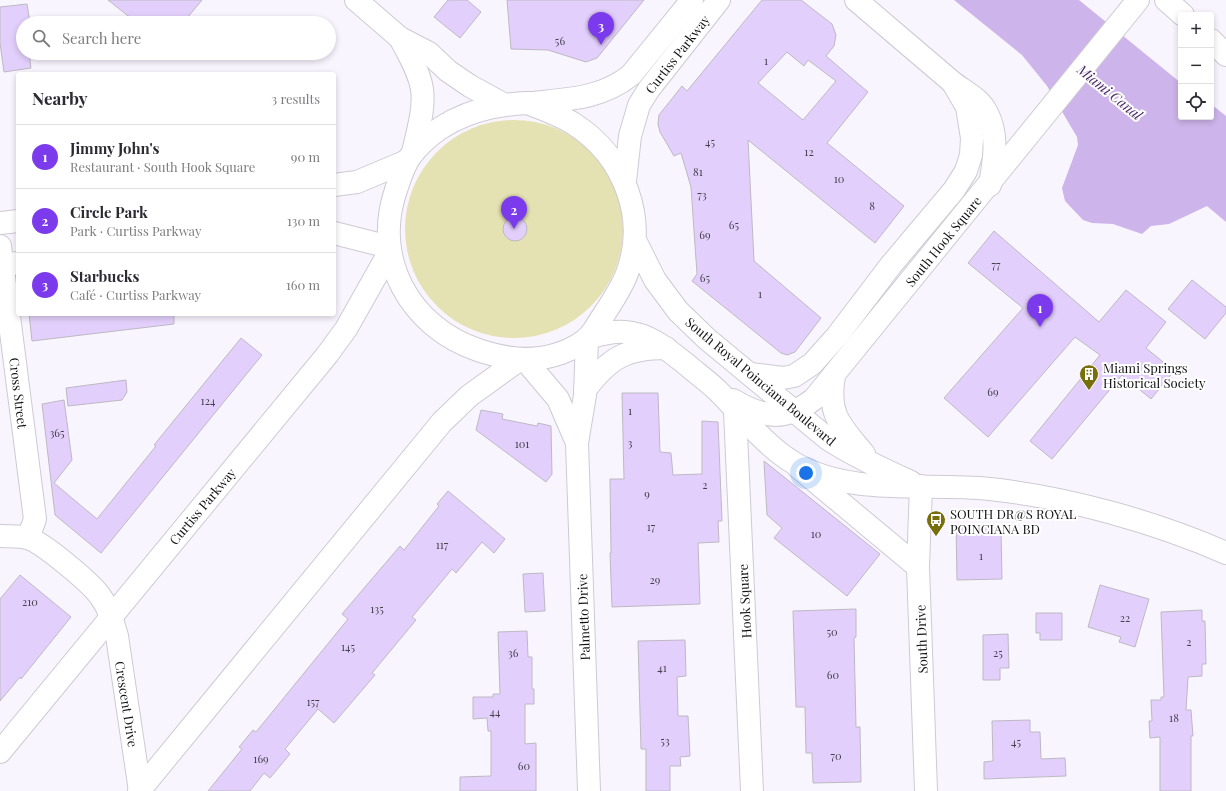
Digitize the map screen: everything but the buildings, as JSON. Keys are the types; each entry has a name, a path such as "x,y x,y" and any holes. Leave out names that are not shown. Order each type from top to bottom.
{"main road":[{"path":"356,0 400,38 429,53 448,71 470,86 503,104"},
{"name":"Curtiss Parkway","path":"527,104 590,96 609,90 621,83 631,75 692,0"},
{"name":"Curtiss Parkway","path":"625,181 630,136 639,105 649,89 719,0"},
{"path":"856,0 953,83 979,100 988,114 995,140 990,185"},
{"name":"South Hook Square","path":"718,391 745,407 761,414 775,415 793,411 805,406 814,399 895,302 990,185 1036,124 1119,26 1138,0"},
{"path":"1166,0 1180,12"},
{"path":"400,38 416,72 422,90 419,123 410,157 392,201 390,215 390,249 394,268 409,300 433,326 468,347 491,354 522,360"},
{"path":"1214,43 1226,55"},
{"name":"South Hook Square","path":"750,374 783,378 794,376 804,371 837,336 876,285 954,190 966,171 971,155 971,124 967,107 953,83"},
{"path":"336,185 357,182 410,157 431,135 447,124 480,109 503,104 527,104 553,113 574,124 593,138 611,159 625,181 634,211 635,240 626,276 589,338"},
{"path":"0,223 16,221"},
{"path":"336,234 390,249"},
{"name":"South Royal Poinciana Boulevard","path":"635,240 655,280 678,311 707,339 793,411 841,447 872,465 921,486"},
{"name":"Curtiss Parkway","path":"0,752 327,355 346,329 390,249"},
{"name":"Cross Street","path":"5,260 35,519 28,538"},
{"path":"876,285 895,302"},
{"name":"South Royal Poinciana Boulevard","path":"522,360 544,357 562,352 589,338 610,332 625,332 652,339 666,348 718,391 735,411 760,435 794,463 840,481 878,485 989,489 1064,502 1143,522 1197,540 1226,553"},
{"name":"Palmetto Drive","path":"589,338 585,390 577,443 589,791"},
{"path":"585,390 610,361 638,350 666,348"},
{"path":"140,791 442,422 469,396 522,360"},
{"name":"Palmetto Drive","path":"522,360 558,399 577,443"},
{"path":"834,376 832,406 836,418 872,465"},
{"name":"Hook Square","path":"735,411 752,791"},
{"path":"794,463 918,567"},
{"name":"South Drive","path":"921,486 918,567 926,791"},
{"path":"0,536 28,538"},
{"name":"Crescent Drive","path":"28,538 41,545 92,587 100,596 111,617 117,636 140,791"}],"shaded area":[{"path":"503,120 525,120 546,124 556,128 575,138 591,152 605,168 615,187 619,197 623,218 623,240 619,261 615,271 605,290 591,306 575,320 546,334 525,338 503,338 482,334 453,320 437,306 423,290 409,261 405,240 405,218 409,197 423,168 437,152 453,138 482,124"}],"water":[{"name":"Miami Canal","path":"954,0 1079,0 1178,81 1178,120 1214,120 1214,106 1226,116 1226,222 1207,206 1169,224 1151,226 1142,234 1113,224 1092,223 1083,220 1065,201 1062,188 1078,145 1077,137 1047,86 1022,55"}],"place":[{"name":"Starbucks","path":"601,45"},
{"name":"Circle Park","path":"514,229"},
{"name":"Jimmy John's","path":"1040,327"},
{"name":"Miami Springs Historical Society","path":"1089,391"},
{"name":"SOUTH DR@S ROYAL POINCIANA BD","path":"936,537"}]}
